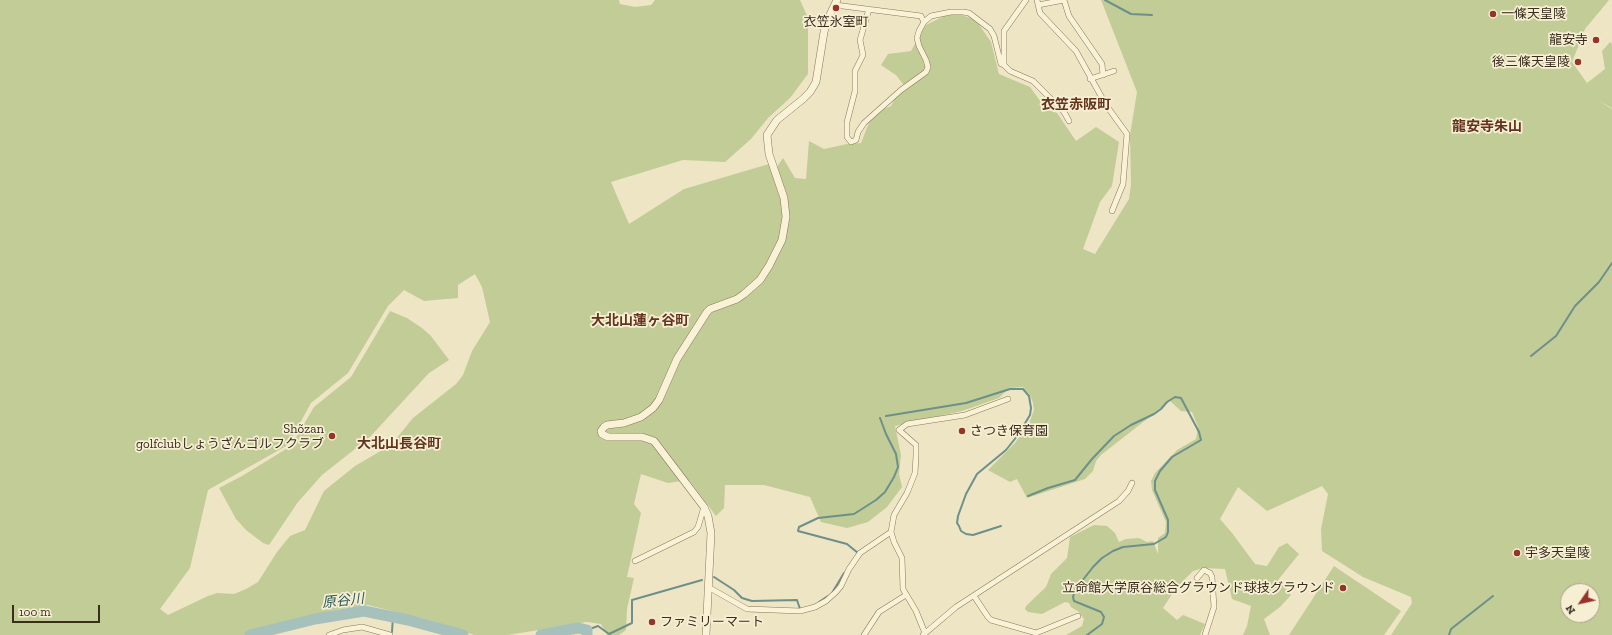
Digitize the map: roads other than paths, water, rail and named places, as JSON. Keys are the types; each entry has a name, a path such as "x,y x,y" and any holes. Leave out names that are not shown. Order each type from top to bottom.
{"street":[{"path":"1004,65 1004,31 1026,0"},
{"path":"1103,75 1102,64 1069,16 1064,0 1038,2 1040,13 1076,51 1090,79 1106,105 1127,134 1123,184 1112,211"},
{"path":"706,635 711,533 708,516 704,507 654,441 642,437 608,438 604,436 601,431 604,426 624,423 641,417 653,408 659,400 677,359 707,312 710,309 737,299 744,294 760,280 769,266 782,240 786,217 784,198 769,154 767,135 777,120 803,99 810,92 816,82 824,32 827,21 836,3 920,16 924,22"},
{"path":"869,9 860,40 863,55 855,71 855,91 847,122 848,137 851,142 856,140 858,132 864,123 901,90 926,72 928,67 917,38 924,22 931,16 957,12 969,14 990,29 994,36 1001,64 1010,71 1033,81 1064,112 1069,121"},
{"path":"1090,79 1114,71"},
{"path":"1008,399 965,415 907,424 899,430 916,445 916,462 915,473 907,493 892,520 892,532 894,542 902,558 902,583 906,595 916,610 924,634 956,607 991,583 1119,501 1128,491 1132,483"},
{"path":"635,561 694,532 698,527 704,507"},
{"path":"708,587 748,609 800,612 815,607 831,596 841,586 860,553 892,532"},
{"path":"1197,578 1204,570 1210,573 1212,577 1214,607 1205,635"},
{"path":"864,635 879,612 906,595"},
{"path":"974,596 991,620 1036,633 1078,616"},
{"path":"329,635 343,630 362,627 390,635"}],"waterway":[{"path":"1105,0 1131,14 1152,15"},
{"path":"1531,356 1556,336 1575,306 1599,282 1612,263"},
{"path":"886,416 966,403 1010,389 1023,389 1029,396 1031,408 1030,415 1018,435 1006,450 977,474 966,494 957,523 961,531 966,534 973,535 1001,526"},
{"path":"1028,496 1075,480 1092,459 1114,436 1131,425 1154,414 1175,397 1181,398 1199,432 1201,440 1172,457 1160,471 1155,481 1155,490 1168,520 1168,532 1166,537 1154,544 1123,547 1113,551 1102,558 1093,567 1075,590 1073,597 1074,601 1101,612 1104,617 1102,624 1087,635"},
{"path":"857,555 858,553 847,544 798,531 799,527 818,518 854,514 876,500 885,492 898,467 896,454 880,418"},
{"path":"832,593 844,573"},
{"path":"714,577 734,590 742,598 752,601 797,600 800,609"},
{"path":"587,630 598,626 609,634 632,623 632,600 702,580"},
{"path":"819,602 828,596"},
{"path":"1449,635 1451,629 1493,596"},
{"name":"原谷川","path":"250,635 315,619 364,611 408,620 463,635"},
{"path":"392,632 393,616"},
{"name":"原谷川","path":"541,635 578,628 587,630 587,635"}],"place":[{"name":"衣笠氷室町","path":"836,8"},
{"name":"一條天皇陵","path":"1493,14"},
{"name":"龍安寺","path":"1596,40"},
{"name":"後三條天皇陵","path":"1578,62"},
{"name":"さつき保育園","path":"962,431"},
{"name":"Shõzan golfclubしょうざんゴルフクラブ","path":"332,436"},
{"name":"宇多天皇陵","path":"1517,553"},
{"name":"立命館大学原谷総合グラウンド球技グラウンド","path":"1343,588"},
{"name":"ファミリーマート","path":"652,622"}],"district":[{"name":"衣笠赤阪町","path":"1076,105"},
{"name":"龍安寺朱山","path":"1487,127"},
{"name":"大北山蓮ヶ谷町","path":"640,321"},
{"name":"大北山長谷町","path":"399,444"}]}
